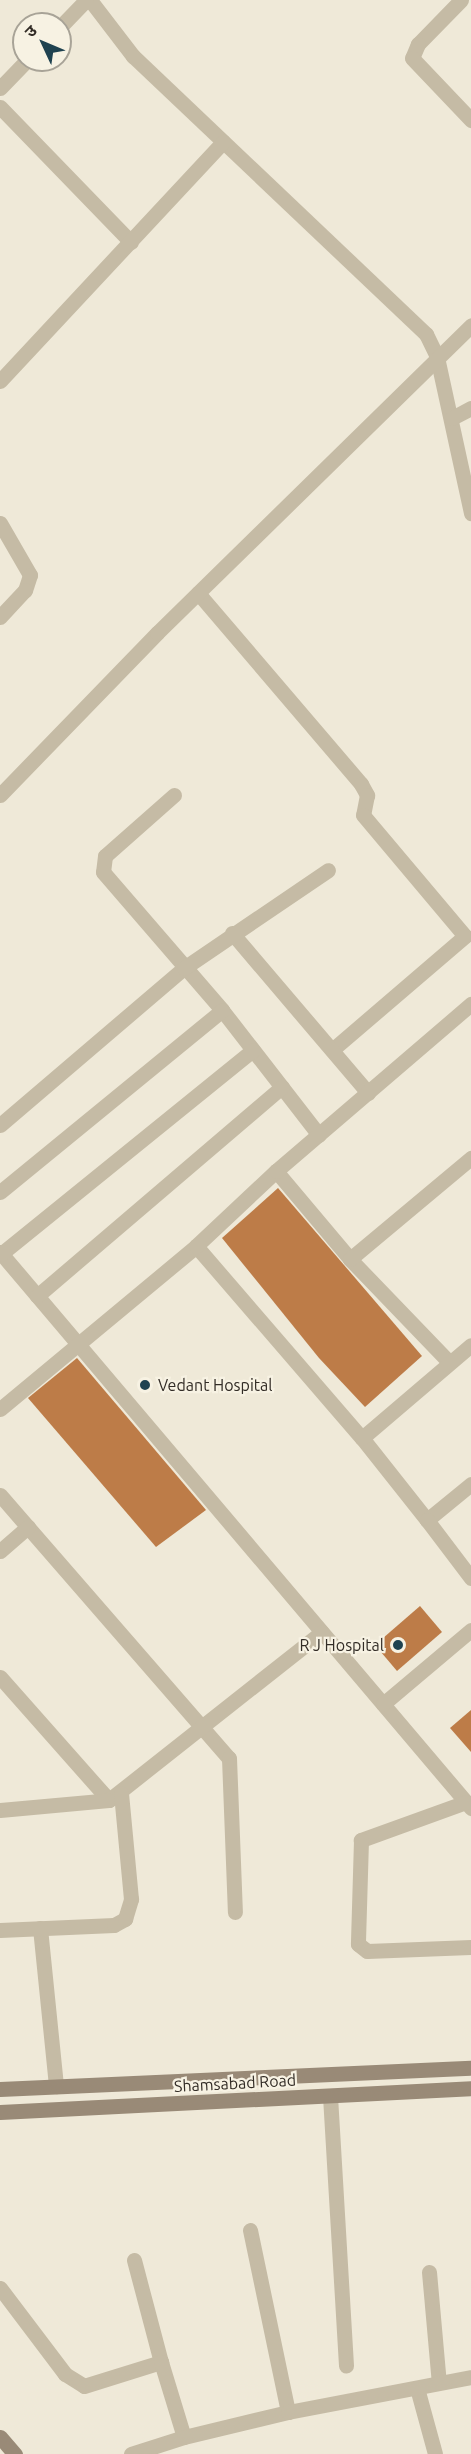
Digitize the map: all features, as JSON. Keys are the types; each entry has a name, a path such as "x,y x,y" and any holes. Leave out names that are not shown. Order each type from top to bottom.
{"main road":[{"name":"Shamsabad Road","path":"0,2089 471,2068"},
{"name":"Shamsabad Road","path":"0,2112 471,2088"},
{"path":"0,2437 15,2454"}],"street":[{"path":"72,15 88,0 133,56 413,321 434,345 467,475 471,513"},
{"path":"461,0 417,44 412,58 471,120"},
{"path":"0,88 15,72"},
{"path":"0,107 131,242"},
{"path":"0,381 223,142"},
{"path":"0,795 198,593 471,325"},
{"path":"452,418 471,408"},
{"path":"0,523 30,575 25,591 0,617"},
{"path":"198,593 361,784 367,795 363,815 465,936 458,946 332,1050"},
{"path":"174,795 105,856 102,867 184,968 222,1010 320,1135"},
{"path":"0,1125 184,968 232,933 328,870"},
{"path":"232,933 368,1093"},
{"path":"0,1409 196,1246 276,1171 471,1004"},
{"path":"0,1192 222,1010"},
{"path":"253,1050 1,1253 469,1805 362,1840 358,1944 367,1951 471,1947"},
{"path":"38,1296 282,1087"},
{"path":"350,1259 471,1158"},
{"path":"276,1171 350,1259 449,1362"},
{"path":"196,1246 362,1438 471,1578"},
{"path":"362,1438 449,1362 471,1346"},
{"path":"427,1520 471,1484"},
{"path":"0,1495 201,1728 224,1751 231,1766 235,1912"},
{"path":"0,1551 28,1527"},
{"path":"383,1704 471,1630"},
{"path":"0,1810 115,1797 322,1632"},
{"path":"0,1677 115,1797 130,1911 114,1925 0,1930"},
{"path":"40,1928 56,2086"},
{"path":"330,2096 346,2366"},
{"path":"250,2230 288,2412"},
{"path":"134,2260 184,2437"},
{"path":"429,2272 439,2383"},
{"path":"0,2288 65,2374 84,2386 161,2362"},
{"path":"131,2454 184,2437 288,2412 471,2377"},
{"path":"417,2388 435,2454"}],"building":[{"path":"278,1188 422,1356 365,1407 319,1358 222,1238"},
{"path":"77,1358 206,1510 156,1547 28,1398"},
{"path":"420,1606 442,1632 397,1671 375,1645"},
{"path":"471,1710 471,1752 450,1728"}],"place":[{"name":"Vedant Hospital","path":"145,1385"},
{"name":"R J Hospital","path":"398,1645"}]}
